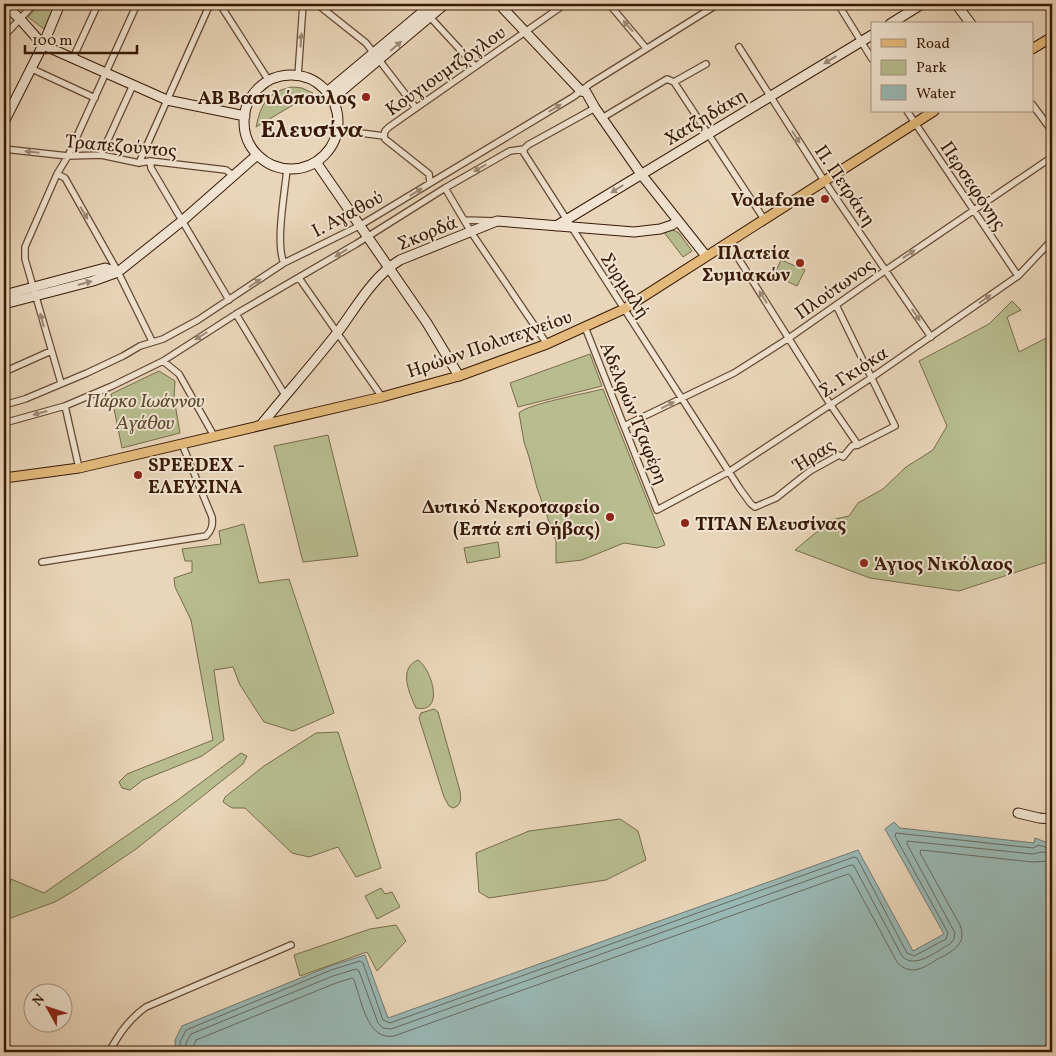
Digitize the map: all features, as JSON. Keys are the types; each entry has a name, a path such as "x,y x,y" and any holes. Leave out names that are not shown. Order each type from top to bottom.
{"main road":[{"path":"1034,48 1052,37"},
{"name":"Ηρώων Πολυτεχνείου","path":"4,478 79,468 382,397 459,376 547,344 624,309 933,112"}],"street":[{"path":"4,4 43,45 166,100 245,116"},
{"path":"4,36 34,4"},
{"path":"4,122 43,45 60,4"},
{"path":"73,58 98,4"},
{"path":"61,383 24,259 25,247 137,4"},
{"path":"139,163 210,4"},
{"path":"230,4 219,5 269,81"},
{"path":"298,76 304,4"},
{"path":"317,4 366,42 416,108"},
{"path":"330,96 377,56 432,4"},
{"path":"424,10 446,4"},
{"path":"500,4 581,91 586,92 594,108 641,174 706,256"},
{"name":"Κουγιουμτζόγλου","path":"337,130 384,136 385,131 389,127 565,4"},
{"path":"608,4 646,48"},
{"name":"Ι. Αγαθού","path":"4,405 25,399 104,366 140,346 163,339 229,300 284,263 359,226 581,91 708,6 718,4"},
{"path":"838,4 871,57"},
{"path":"893,22 922,4"},
{"path":"956,4 970,22"},
{"path":"424,10 475,66"},
{"name":"Χατζηδάκη","path":"569,224 641,174 871,35"},
{"name":"Π. Πετράκη","path":"739,47 825,182 931,337"},
{"path":"674,82 706,64"},
{"path":"30,68 94,98"},
{"path":"284,76 298,76 313,81 330,96 336,111 337,130 327,152 316,162 302,168 287,169 275,166 256,156 244,126 245,116 251,98 269,81 284,76"},
{"path":"602,118 666,79 674,82 764,219"},
{"path":"101,155 133,85"},
{"path":"1034,107 1052,131"},
{"path":"4,423 65,406 163,361 236,314 299,278 445,188 510,151 524,149 538,139 594,108"},
{"name":"Περσεφόνης","path":"908,112 1018,276"},
{"path":"384,136 385,139 430,174 430,183"},
{"name":"Τραπεζούντος","path":"4,149 68,156 101,155 139,163 150,162 226,170 234,176"},
{"name":"Συρμαλή","path":"524,149 527,159 751,504"},
{"path":"4,295 102,278 118,272 182,221 256,156"},
{"name":"Πλούτωνος","path":"624,426 734,373 789,338 1052,157"},
{"path":"150,162 182,221 229,300"},
{"path":"316,162 426,323 459,376"},
{"path":"284,263 281,258 280,244 287,169"},
{"path":"57,174 64,178 118,272 152,341"},
{"path":"445,188 471,232 547,344"},
{"path":"464,220 498,221"},
{"name":"Σκορδά","path":"261,425 337,333 378,278 388,267 400,260 498,221 555,226 569,224 634,232 672,225 678,221"},
{"name":"Σ. Γκιόκα","path":"657,510 730,472 931,337 1018,276 1052,240"},
{"path":"728,242 830,404 858,444"},
{"path":"299,278 382,397"},
{"path":"4,304 34,291"},
{"path":"836,305 871,378"},
{"path":"236,314 285,395"},
{"name":"Αδελφών Τζαφέρη","path":"585,326 657,510"},
{"path":"4,372 50,351"},
{"path":"163,361 179,374 214,436"},
{"name":"Ήρας","path":"751,504 755,507 776,498 810,471 839,456 842,457 852,446 895,426 871,378"},
{"path":"65,406 79,468"},
{"path":"42,562 206,536 213,524 212,517 182,444"},
{"path":"1018,813 1052,819"},
{"path":"109,1052 126,1024 146,1006 291,945"}],"green space":[{"path":"40,4 55,4 44,29 28,17"},
{"path":"292,87 302,88 313,93 256,127 266,100 283,89"},
{"path":"671,229 679,233 692,251 683,257 663,231"},
{"path":"781,260 805,270 797,286 774,275"},
{"path":"1012,301 1021,310 1007,317 1019,352 1052,335 1052,571 1047,562 959,591 870,578 795,550 831,520 849,516 858,503 883,489 906,467 933,450 947,426 919,361 989,324"},
{"path":"590,354 602,386 518,407 510,383"},
{"name":"Πάρκο Ιωάννου Αγάθου","path":"159,371 175,381 174,398 180,433 122,448 111,394"},
{"path":"603,389 665,545 657,548 624,543 582,560 556,563 556,541 537,488 524,442 519,413 533,406"},
{"path":"328,435 358,556 303,562 274,446"},
{"path":"244,524 259,583 289,579 334,713 293,731 264,722 240,685 233,667 214,670 224,740 202,756 143,780 130,790 122,788 119,782 127,774 213,740 191,620 175,587 174,578 192,572 192,561 185,561 182,549 221,544 219,531"},
{"path":"498,542 500,557 467,563 464,548"},
{"path":"418,660 427,672 433,689 431,704 425,708 416,708 408,688 408,669"},
{"path":"434,709 438,712 460,791 461,799 456,807 453,808 449,806 444,797 419,718 421,713"},
{"path":"338,732 381,868 356,877 338,847 309,857 292,853 245,808 232,808 223,802 225,797 264,766 316,733"},
{"path":"241,753 247,756 243,764 136,849 55,902 8,919 4,915 11,879 44,893 175,802"},
{"path":"620,819 638,831 646,860 606,880 489,898 479,892 476,853 529,831"},
{"path":"381,888 385,894 392,892 400,907 377,919 365,896"},
{"path":"396,925 406,941 377,971 367,952 300,976 294,955 370,929"}],"water":[{"path":"894,822 900,828 1034,843 1035,838 1048,843 1052,836 1052,1052 175,1052 175,1040 182,1026 330,966 365,955 388,1018 858,850 913,951 944,934 885,829"}],"place":[{"name":"ΑΒ Βασιλόπουλος","path":"366,97"},
{"name":"Vodafone","path":"825,199"},
{"name":"Πλατεία Συμιακών","path":"800,263"},
{"name":"SPEEDEX - ΕΛΕΥΣΙΝΑ","path":"138,475"},
{"name":"Δυτικό Νεκροταφείο (Επτά επί Θήβας)","path":"610,517"},
{"name":"TITAN Ελευσίνας","path":"685,523"},
{"name":"Άγιος Νικόλαος","path":"864,563"}],"district":[{"name":"Ελευσίνα","path":"312,129"}]}
